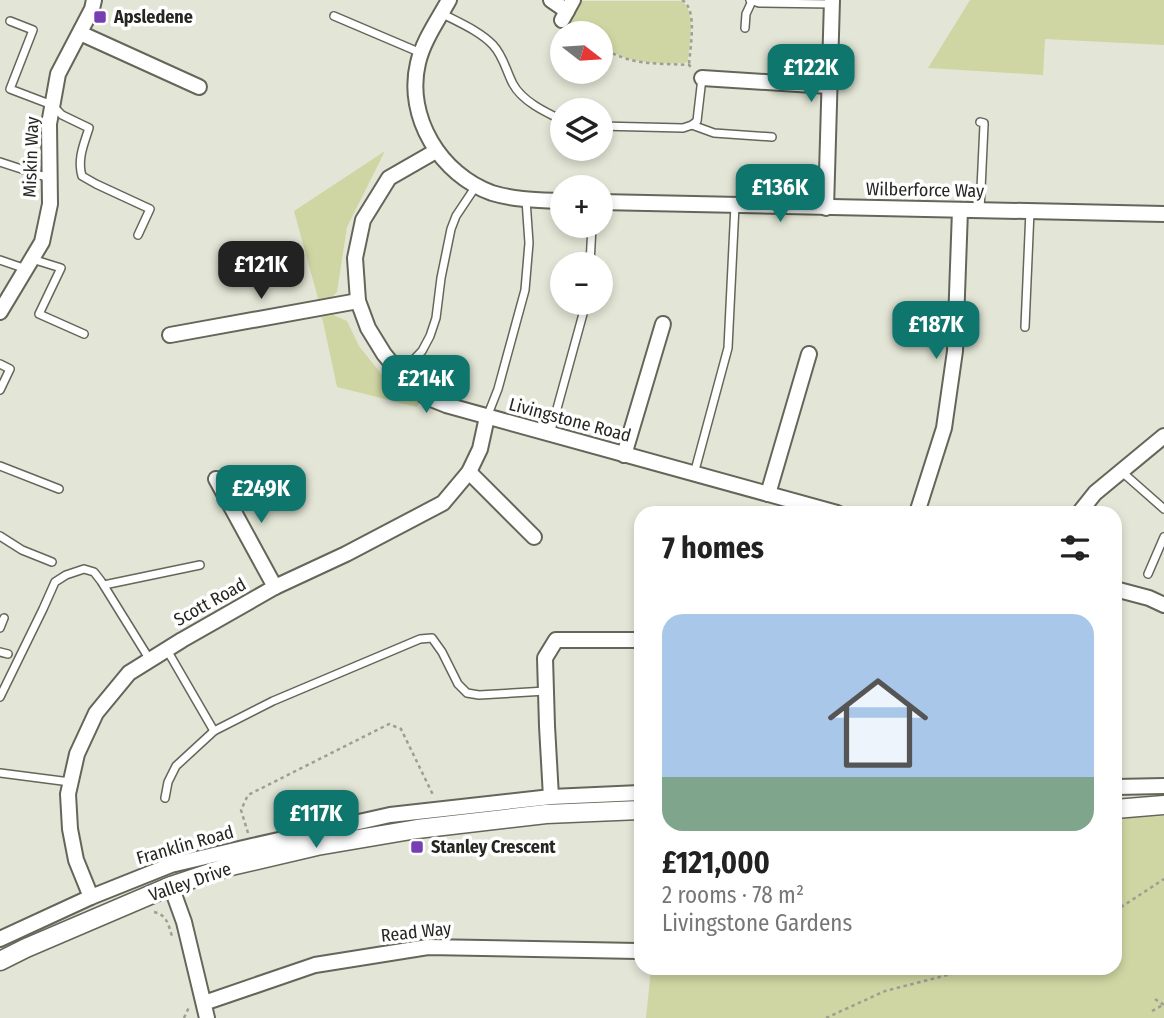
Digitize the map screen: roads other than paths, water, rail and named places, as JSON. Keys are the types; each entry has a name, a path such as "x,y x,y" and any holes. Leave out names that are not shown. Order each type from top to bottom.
{"street":[{"name":"Miskin Way","path":"0,312 42,242 50,204 49,124 58,74 92,9 94,0"},
{"path":"551,0 567,10"},
{"path":"826,208 832,2"},
{"path":"445,7 421,53 415,77 417,107 426,133 436,151 457,173 476,186 500,195 550,201"},
{"path":"79,33 199,87"},
{"path":"702,78 829,86"},
{"name":"Livingstone Road","path":"436,151 389,178 363,220 355,258 358,301 368,328 400,374 426,397 446,405 812,506"},
{"name":"Wilberforce Way","path":"613,202 1164,214"},
{"path":"920,506 944,428 955,351 960,210"},
{"path":"170,335 358,301"},
{"path":"624,455 663,324"},
{"path":"768,494 808,354"},
{"name":"Scott Road","path":"91,897 76,860 70,828 68,794 78,754 96,713 129,673 275,587 346,554 443,503 469,472 480,449 487,417"},
{"path":"1085,506 1095,493 1164,436"},
{"path":"469,472 534,537"},
{"path":"216,479 275,587"},
{"path":"1122,591 1164,605"},
{"path":"551,797 545,658 556,640 634,640"},
{"path":"1122,787 1164,786"},
{"name":"Franklin Road","path":"0,939 91,897 171,865 252,846 390,815 551,797 634,793"},
{"path":"1122,809 1164,806"},
{"name":"Valley Drive","path":"0,961 171,886 231,866 304,849 412,830 546,814 634,810"},
{"path":"171,886 184,922 204,1014"},
{"name":"Read Way","path":"204,1014 315,965 428,947 634,951"}],"lane":[{"path":"745,28 751,0 761,3 832,2"},
{"path":"445,7 489,41 503,58 517,91 550,114"},
{"path":"334,16 421,53"},
{"path":"10,21 33,30 10,89 52,105 62,115 89,128 80,154 82,176 150,209 138,235"},
{"path":"613,126 683,128 692,125 696,121 702,78"},
{"path":"980,122 984,123 980,211"},
{"path":"692,125 714,133 772,137"},
{"path":"0,162 50,178"},
{"path":"400,374 422,351 430,336 436,318 451,229 456,216 476,186"},
{"path":"487,417 498,389 525,290 529,243 526,200"},
{"path":"694,474 728,348 735,205"},
{"path":"1025,327 1030,211"},
{"path":"0,260 61,268 39,314 84,334"},
{"path":"550,434 583,315"},
{"path":"0,364 10,369 0,390"},
{"path":"0,466 59,489"},
{"path":"1121,471 1164,509"},
{"path":"0,536 22,550 52,562"},
{"path":"1148,574 1164,537"},
{"path":"104,585 200,565"},
{"path":"0,696 55,582 84,569 94,572 104,585 150,660"},
{"path":"0,628 4,618"},
{"path":"165,798 168,782 176,766 214,731 273,701 420,639 432,638 458,684 467,692 479,695 546,691"},
{"path":"166,649 214,731"},
{"path":"0,773 71,782"}],"place":[{"name":"Apsledene","path":"100,17"},
{"name":"Stanley Crescent","path":"417,847"}]}
